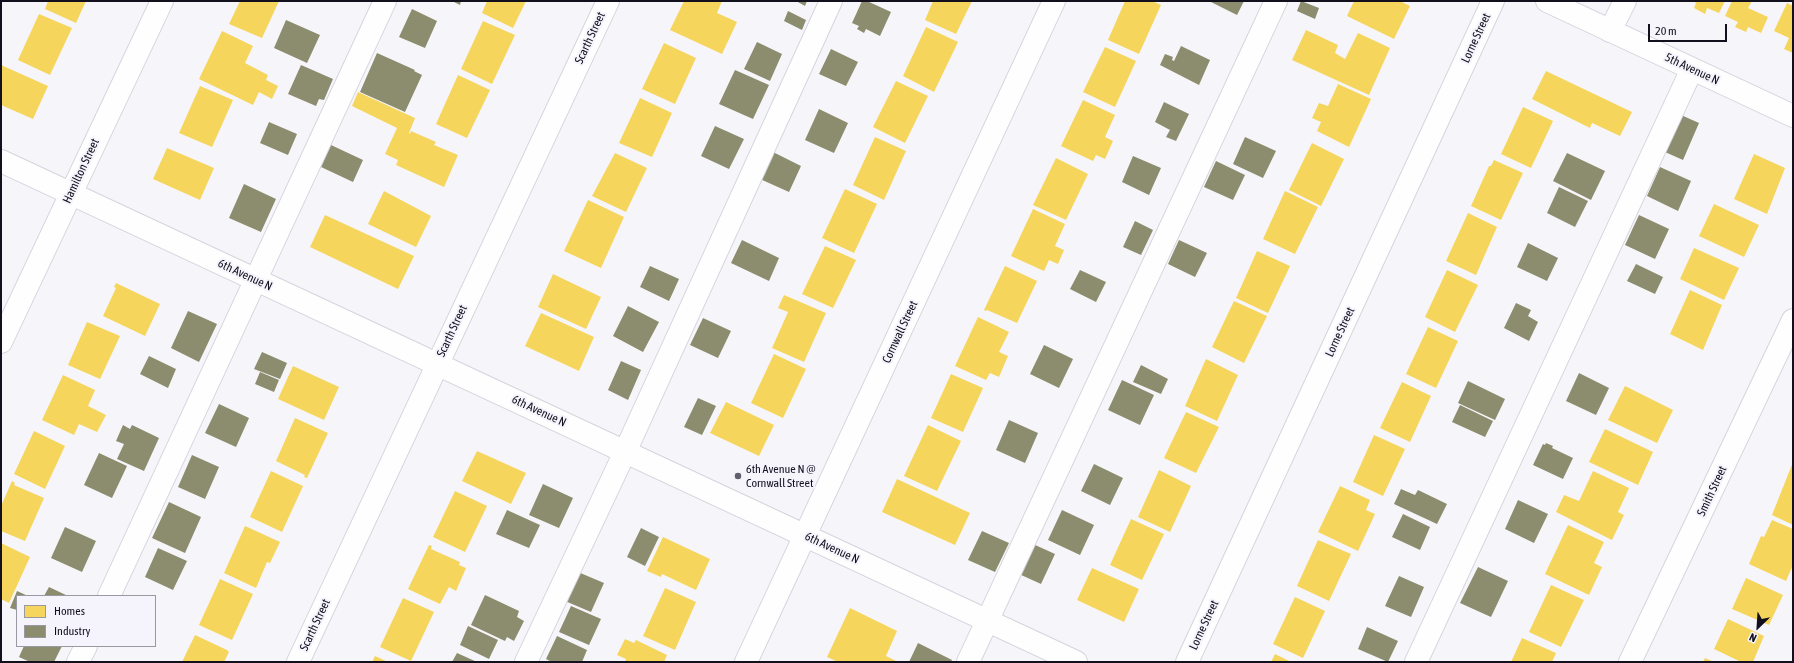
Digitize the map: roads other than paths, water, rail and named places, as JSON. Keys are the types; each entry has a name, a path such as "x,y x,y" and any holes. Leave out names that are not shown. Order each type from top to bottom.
{"street":[{"name":"Hamilton Street","path":"1,342 70,193 162,1"},
{"path":"109,595 385,1"},
{"name":"Scarth Street","path":"298,662 608,1"},
{"path":"526,662 625,452 832,1"},
{"name":"Cornwall Street","path":"746,662 1054,1"},
{"path":"968,662 1276,1"},
{"name":"Lorne Street","path":"1187,662 1493,1"},
{"name":"5th Avenue N","path":"1547,1 1793,116"},
{"path":"1610,31 1625,1"},
{"path":"1416,662 1692,68"},
{"name":"6th Avenue N","path":"1,161 1076,662"},
{"name":"Smith Street","path":"1630,662 1793,320"},
{"path":"78,662 86,647"}],"place":[{"name":"6th Avenue N @ Cornwall Street","path":"738,476"}]}
